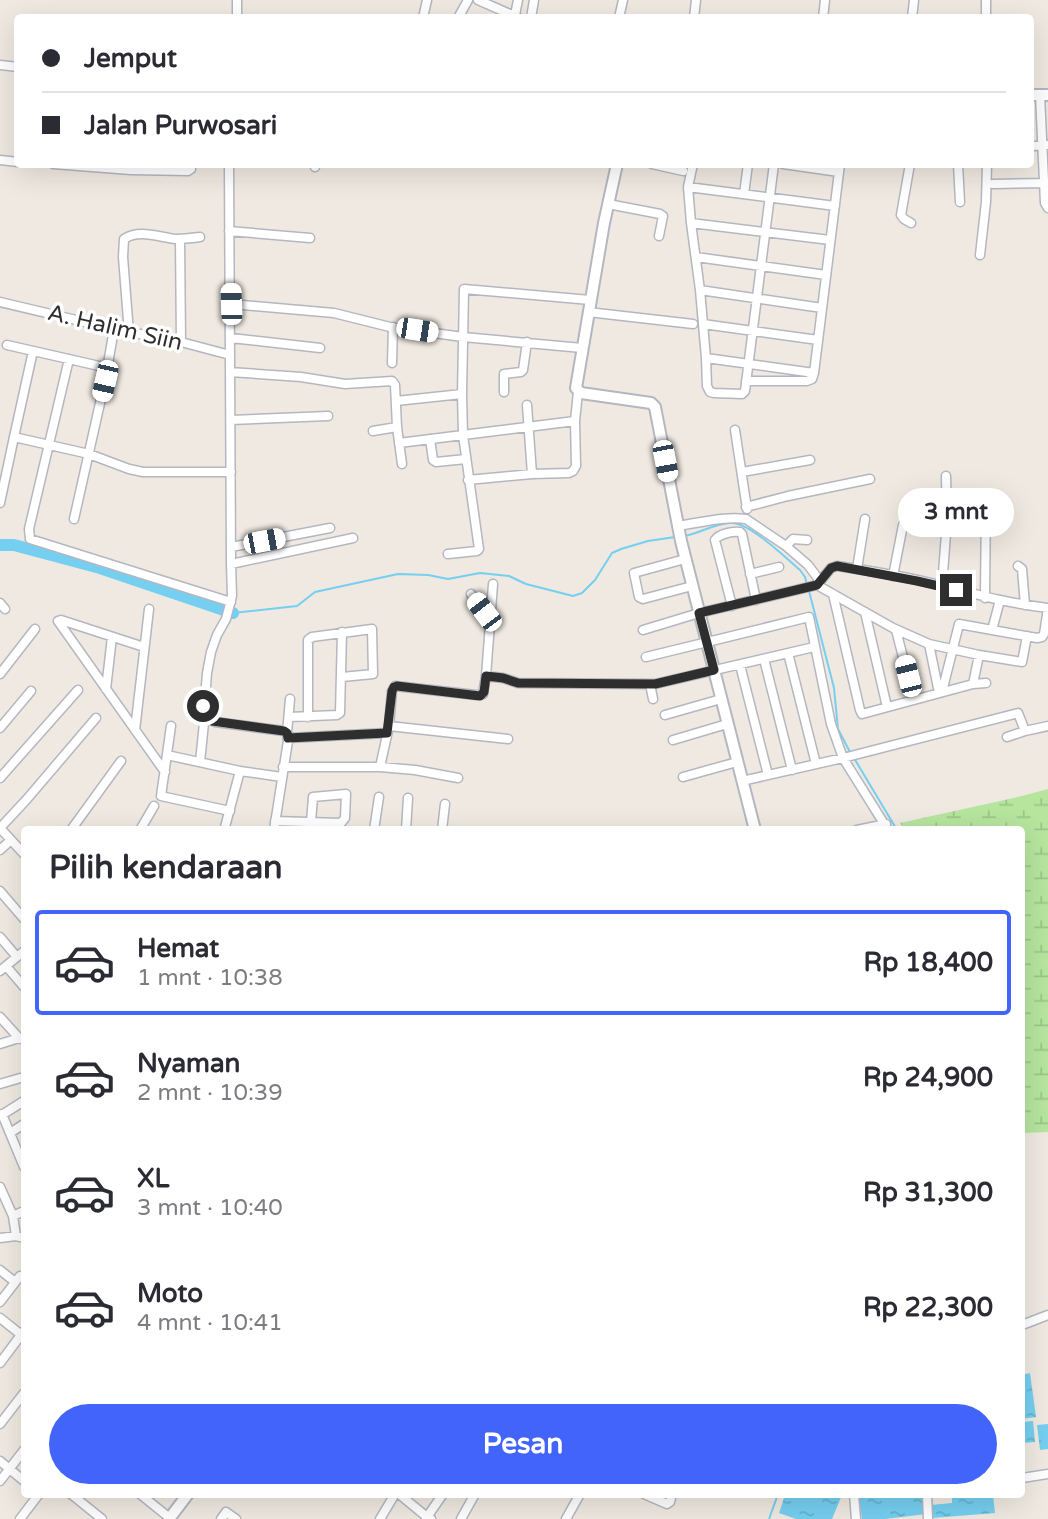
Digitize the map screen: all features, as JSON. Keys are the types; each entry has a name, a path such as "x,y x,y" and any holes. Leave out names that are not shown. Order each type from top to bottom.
{"street":[{"path":"478,0 499,14"},
{"path":"1040,95 1045,145 1045,203 1048,208"},
{"path":"162,168 188,172 191,168"},
{"path":"229,168 233,588 226,619 209,660 203,706 208,718 215,722 284,731 288,736"},
{"path":"468,480 569,473 575,470 576,386 616,168"},
{"path":"670,168 683,171"},
{"path":"691,168 688,187 700,290 698,324 706,358 706,386 710,391 743,394 774,168"},
{"path":"744,194 747,168"},
{"path":"746,381 812,379 839,168"},
{"path":"909,168 901,215 912,223"},
{"path":"958,168 960,202"},
{"path":"980,255 987,168"},
{"path":"993,184 1046,183"},
{"path":"688,187 835,206"},
{"path":"608,204 660,214 663,216 659,236"},
{"path":"691,223 830,240"},
{"path":"229,231 310,238"},
{"path":"129,332 124,239 141,234 180,239 200,237"},
{"path":"180,239 181,342"},
{"path":"696,257 826,275"},
{"path":"448,554 479,549 463,435 466,288 818,340"},
{"path":"700,290 822,308"},
{"name":"A. Halim Siin","path":"0,302 230,355"},
{"path":"231,304 334,313 393,327 463,337 582,348"},
{"path":"392,363 393,327"},
{"path":"75,519 114,329"},
{"path":"231,338 320,348"},
{"path":"504,393 504,374 523,370 527,342"},
{"path":"7,345 108,368"},
{"path":"0,503 33,351"},
{"path":"706,358 814,373"},
{"path":"69,359 29,529 30,539 231,603"},
{"path":"230,372 301,377 345,384 392,381 395,385 402,464"},
{"path":"578,392 651,403 655,407 685,559 754,826"},
{"path":"396,401 463,394"},
{"path":"527,405 532,474"},
{"path":"231,420 328,416"},
{"path":"399,443 575,421"},
{"path":"373,431 397,427"},
{"path":"735,430 747,507 740,524 756,600"},
{"path":"14,437 89,454 143,472 231,472"},
{"path":"430,439 433,460 436,462 466,459"},
{"path":"741,471 810,460"},
{"path":"942,586 947,521 946,476"},
{"path":"747,507 870,479"},
{"path":"985,597 986,499"},
{"path":"678,527 722,518 740,524 786,546 808,565 817,584 896,630 929,645 1022,662 1027,636"},
{"path":"857,569 865,519"},
{"path":"732,606 715,540 740,524"},
{"path":"893,576 902,525"},
{"path":"231,547 330,528"},
{"path":"231,564 353,538"},
{"path":"786,546 793,538 807,540"},
{"path":"685,559 634,573 639,597 641,599 692,586"},
{"path":"643,629 817,584 831,568 837,566 1048,608 1042,637 956,623 953,650 941,692"},
{"path":"1018,566 1023,569 1025,605"},
{"path":"750,574 779,567"},
{"path":"380,767 395,686 480,696 484,692 493,584"},
{"path":"471,594 489,619"},
{"path":"833,594 860,713 972,684 986,683"},
{"path":"992,630 1000,600"},
{"path":"135,730 149,609"},
{"path":"865,612 887,707"},
{"path":"646,657 809,617 831,724 845,757 886,826"},
{"path":"144,647 58,621 165,772"},
{"path":"0,674 3,662 36,629"},
{"path":"308,717 308,640 312,637 372,629 373,675 342,677"},
{"path":"896,630 914,699"},
{"path":"289,717 339,715 342,632"},
{"path":"106,689 112,637"},
{"path":"929,645 941,692"},
{"path":"486,676 518,683 650,684 814,647"},
{"path":"788,653 816,764"},
{"path":"972,684 979,655"},
{"path":"764,659 792,769"},
{"path":"740,665 768,775"},
{"path":"650,684 653,699"},
{"path":"0,778 78,690"},
{"path":"0,728 31,691"},
{"path":"290,699 288,736 275,825 343,822 346,794 313,797 311,822"},
{"path":"665,715 721,699"},
{"path":"200,762 205,713"},
{"path":"742,781 1018,713 1025,731"},
{"path":"21,850 0,828 96,718"},
{"path":"673,740 727,724"},
{"path":"171,726 161,796 230,811"},
{"path":"1007,737 1048,726"},
{"path":"288,736 388,730 508,740"},
{"path":"167,755 240,771 283,772 380,767 458,778"},
{"path":"74,826 121,761"},
{"path":"683,777 737,762"},
{"path":"225,826 240,771"},
{"path":"375,826 379,797"},
{"path":"405,826 408,798"},
{"path":"442,826 445,804"},
{"path":"142,826 155,806"},
{"path":"0,850 12,840"},
{"path":"0,891 21,916"},
{"path":"0,937 21,954 3,968 21,984"},
{"path":"0,1017 21,1038"},
{"path":"0,1044 21,1039"},
{"path":"0,1084 21,1078"},
{"path":"21,1103 1,1116 21,1157"},
{"path":"10,1133 21,1126"},
{"path":"0,1187 20,1237 0,1238"},
{"path":"13,1216 21,1212"},
{"path":"0,1270 15,1282"},
{"path":"0,1302 21,1276"},
{"path":"1025,1324 1048,1315"},
{"path":"0,1318 21,1333"},
{"path":"0,1363 21,1337"},
{"path":"0,1424 21,1396"},
{"path":"0,1481 21,1454"},
{"path":"0,1461 21,1479"},
{"path":"1025,1478 1048,1474"},
{"path":"20,1519 36,1498"},
{"path":"76,1498 102,1519"},
{"path":"145,1498 170,1519 184,1498"},
{"path":"380,1519 394,1498"},
{"path":"402,1498 428,1518 440,1498"},
{"path":"461,1519 473,1498"},
{"path":"566,1519 578,1498"},
{"path":"653,1498 667,1504 671,1498"},
{"path":"854,1498 856,1519"},
{"path":"927,1498 928,1519"},
{"path":"221,1519 226,1512 236,1519"}],"green space":[{"path":"1048,789 1048,1132 1025,1133 1025,826 902,826 900,823"}],"water":[{"path":"1030,1373 1036,1417 1025,1419 1025,1374"},
{"path":"1033,1421 1035,1442 1025,1443 1025,1422"},
{"path":"1048,1424 1048,1449 1040,1450 1037,1425"},
{"path":"784,1498 841,1498 832,1519 796,1519 779,1513"},
{"path":"859,1498 925,1498 927,1514 862,1519"},
{"path":"952,1498 993,1498 995,1513 932,1518 931,1505 952,1503"}],"waterway":[{"path":"684,536 720,524 740,525 768,542 800,570 807,585"},
{"path":"233,613 297,606 315,592 398,574 448,579 480,573 509,576 526,584 573,596 582,593 595,580 612,553 648,541 675,537"},
{"path":"0,545 14,545 100,568 233,613"},
{"path":"809,591 834,688 838,729 851,754"},
{"path":"854,758 895,826"},
{"path":"769,1519 777,1498"}],"route":[{"path":"203,706 206,716 212,721 284,731 288,738 387,733 392,691 397,686 480,696 484,692 486,676 515,683 650,684 714,670 699,613 817,585 831,568 837,566 956,590"}]}
